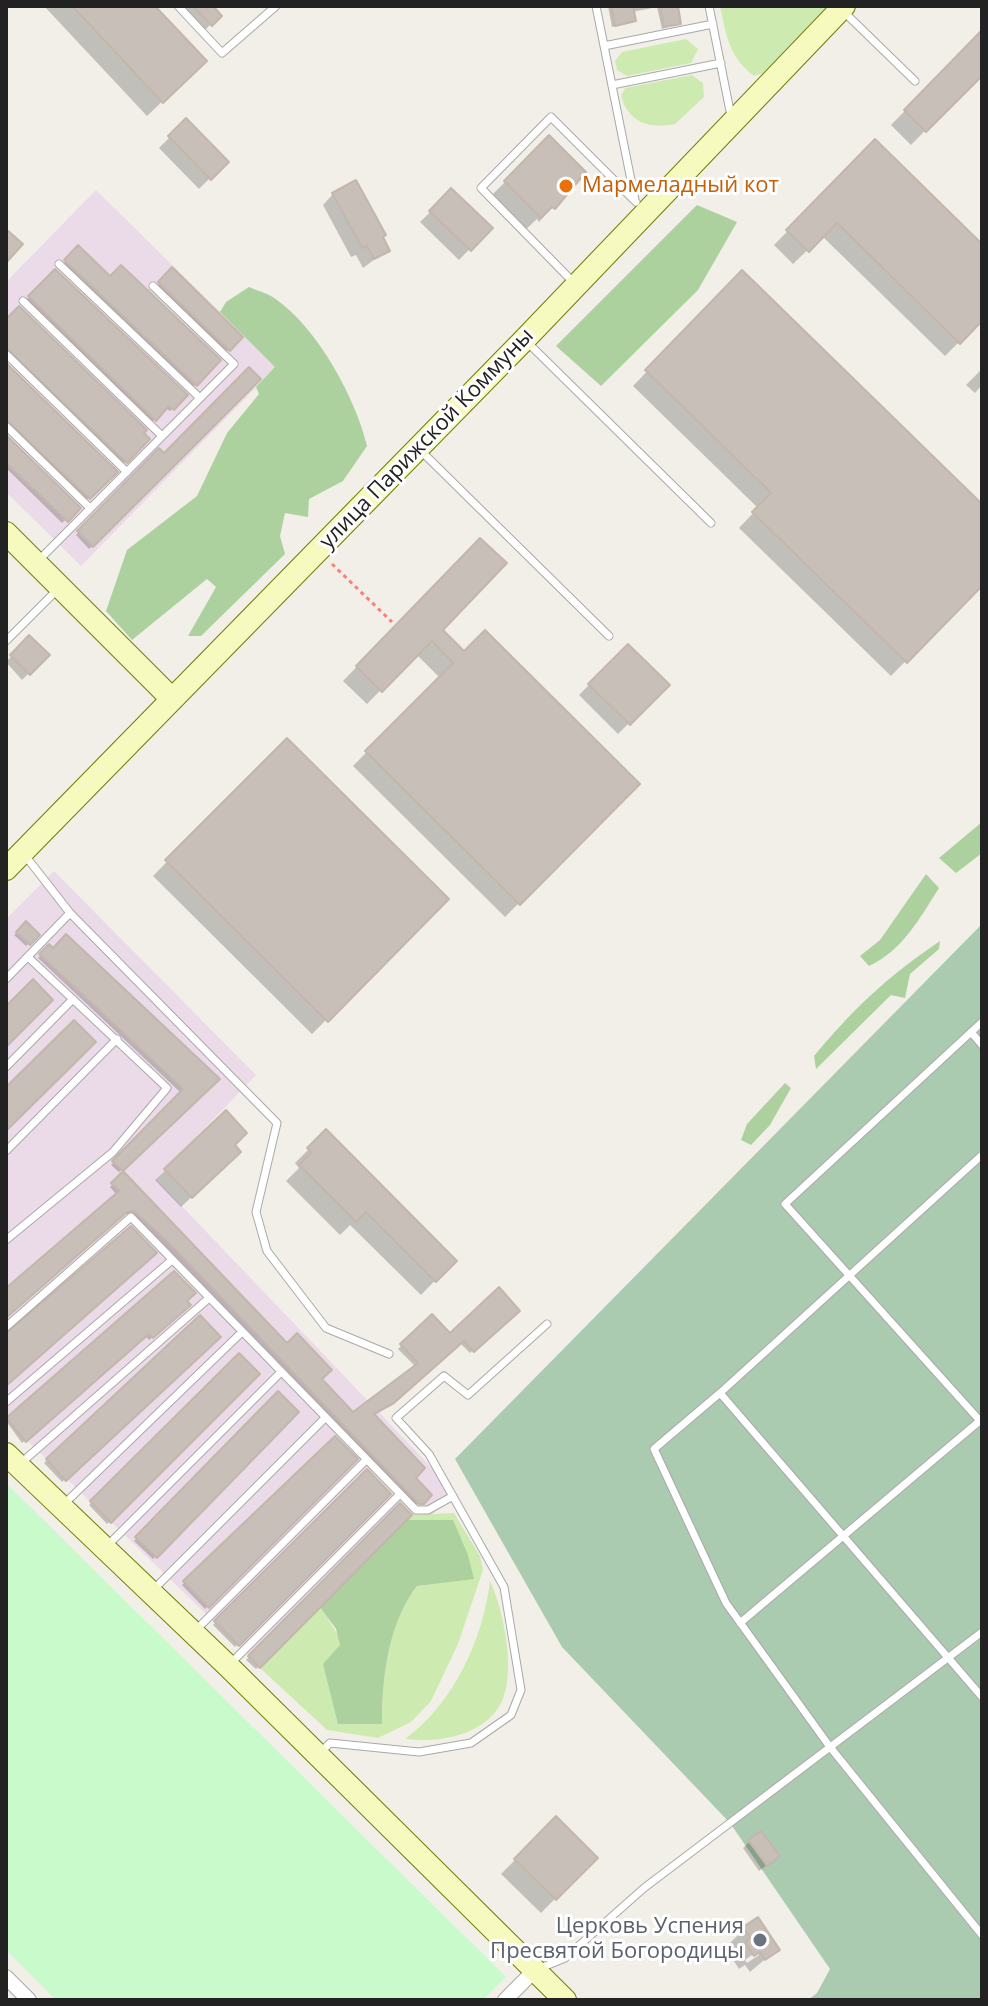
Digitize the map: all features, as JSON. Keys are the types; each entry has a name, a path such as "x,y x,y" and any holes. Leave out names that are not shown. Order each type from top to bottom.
{"main road":[{"name":"улица Парижской Коммуны","path":"6,869 525,339 576,284 637,210 732,122 843,8"},
{"path":"6,533 172,699"},
{"path":"12,1460 228,1666 565,2000"}],"street":[{"path":"505,2000 535,1970"},
{"path":"6,1977 29,2000"}],"lane":[{"path":"178,6 222,53 276,6"},
{"path":"596,6 637,210"},
{"path":"709,6 732,122"},
{"path":"843,8 915,81"},
{"path":"604,46 713,24"},
{"path":"612,85 721,63"},
{"path":"576,284 481,188 551,117 637,210"},
{"path":"59,264 200,398"},
{"path":"36,563 234,364 153,286"},
{"path":"23,301 162,436"},
{"path":"525,339 711,523"},
{"path":"6,354 127,472"},
{"path":"6,426 90,508"},
{"path":"418,448 609,636"},
{"path":"6,641 60,587"},
{"path":"22,852 70,913 277,1123 256,1212 267,1251 326,1328 389,1354"},
{"path":"6,979 70,913"},
{"path":"6,1240 113,1152 167,1088 28,957"},
{"path":"6,1067 73,999"},
{"path":"740,1623 981,1421 785,1204 982,1022"},
{"path":"971,1032 982,1045"},
{"path":"6,1151 117,1039"},
{"path":"982,1155 654,1449 726,1603 830,1747 982,1935"},
{"path":"6,1327 131,1217 416,1510 428,1510 453,1496"},
{"path":"6,1402 172,1260"},
{"path":"12,1460 209,1298"},
{"path":"318,1755 330,1743 419,1752 471,1743 511,1715 521,1690 504,1587 429,1454 396,1418 444,1376 468,1395 547,1324"},
{"path":"61,1506 242,1332"},
{"path":"105,1548 281,1372"},
{"path":"720,1393 982,1697"},
{"path":"151,1592 325,1418"},
{"path":"193,1633 366,1460"},
{"path":"228,1666 399,1495"},
{"path":"535,1970 565,1958 644,1888 982,1632"}],"path":[{"path":"317,550 392,622"}],"shaded area":[{"path":"96,190 276,367 81,566 6,492 6,282"},
{"path":"54,871 256,1075 156,1179 455,1492 271,1677 6,1420 6,919"}],"green space":[{"path":"720,6 828,6 763,73 754,76 734,53"},
{"path":"686,39 698,49 691,63 627,76 617,70 615,61 622,52"},
{"path":"692,75 703,83 704,97 675,124 657,126 641,122 629,112 621,96 625,88"},
{"path":"697,205 737,222 698,290 601,386 556,346"},
{"path":"249,287 277,300 307,328 344,387 367,446 343,481 309,499 308,517 285,513 280,536 285,554 201,636 188,636 216,587 207,579 132,640 106,611 127,550 197,496 227,433 259,394 256,387 275,367 220,312 226,302"},
{"path":"982,822 982,853 956,873 939,858"},
{"path":"926,874 939,888 901,943 869,966 860,956 880,940"},
{"path":"982,924 982,2000 808,2000 817,1993 830,1969 730,1823 562,1647 455,1459"},
{"path":"940,941 939,949 910,974 905,998 891,995 816,1069 814,1056 844,1022 888,980"},
{"path":"785,1083 791,1088 770,1125 751,1145 741,1140 747,1124"},
{"path":"6,1483 506,1977 483,2000 56,2000 6,1950"},
{"path":"454,1513 480,1556 483,1570 458,1644 431,1701 411,1722 378,1738 327,1730 260,1668 320,1607 345,1649 382,1724 383,1688 389,1652 407,1601 417,1586 473,1578 453,1520 407,1520 412,1515"},
{"path":"407,1520 453,1520 474,1579 417,1586 393,1634 383,1688 382,1724 338,1724 323,1664 340,1645 336,1629 320,1607"},
{"path":"490,1581 507,1646 504,1697 488,1719 467,1732 443,1739 405,1739 438,1708 463,1669 481,1626"}],"building":[{"path":"72,6 155,6 207,61 163,103"},
{"path":"193,6 213,6 222,16 212,26"},
{"path":"611,6 633,6 636,21 615,26"},
{"path":"660,6 678,6 681,24 664,27"},
{"path":"982,30 982,76 926,132 904,110"},
{"path":"186,118 229,162 211,180 168,136"},
{"path":"549,135 586,172 555,209 552,207 541,218 504,181"},
{"path":"875,139 982,244 982,321 960,344 837,223 809,252 786,230"},
{"path":"356,180 386,235 383,237 390,251 374,259 367,246 362,248 332,193"},
{"path":"451,188 493,228 471,251 429,211"},
{"path":"6,229 23,244 6,263"},
{"path":"78,245 110,276 121,265 221,360 197,386 64,260"},
{"path":"172,267 243,337 230,351 158,282"},
{"path":"55,269 188,395 174,410 169,406 156,421 28,296"},
{"path":"742,270 982,504 982,586 907,663 752,512 771,493 645,370"},
{"path":"19,306 147,430 144,433 150,439 127,463 6,348 6,319"},
{"path":"6,363 118,472 90,499 6,420"},
{"path":"249,367 261,379 93,547 77,531 159,448 164,453"},
{"path":"6,435 81,508 68,522 6,463"},
{"path":"480,538 507,563 443,630 464,651 485,630 640,784 520,905 365,751 453,663 432,641 382,692 356,666"},
{"path":"29,635 50,655 30,675 10,655"},
{"path":"628,644 670,685 630,725 588,684"},
{"path":"287,738 449,899 328,1022 165,860"},
{"path":"26,921 40,935 30,945 16,932"},
{"path":"66,934 220,1079 123,1171 112,1161 183,1089 39,954 49,944 53,948"},
{"path":"33,979 53,1000 6,1047 6,1006"},
{"path":"74,1020 96,1042 6,1131 6,1087"},
{"path":"226,1110 247,1133 235,1145 241,1152 192,1198 164,1169"},
{"path":"326,1129 457,1261 436,1282 366,1212 356,1222 299,1165 312,1152 307,1148"},
{"path":"123,1171 287,1343 297,1333 332,1370 322,1379 353,1412 418,1363 400,1344 432,1314 450,1333 499,1287 520,1311 474,1352 464,1341 394,1403 374,1414 425,1468 416,1478 432,1495 424,1504 419,1504 169,1243 134,1211 127,1212 6,1318 6,1288 119,1191 111,1183"},
{"path":"131,1226 157,1253 6,1386 6,1333"},
{"path":"174,1271 196,1293 187,1301 191,1305 153,1338 149,1334 26,1442 6,1418"},
{"path":"200,1315 221,1337 66,1481 46,1459"},
{"path":"239,1353 260,1374 111,1523 90,1501"},
{"path":"278,1391 299,1412 157,1558 135,1537"},
{"path":"335,1436 358,1459 209,1608 183,1581"},
{"path":"367,1469 391,1494 239,1646 214,1621"},
{"path":"400,1503 412,1515 260,1668 248,1656"},
{"path":"556,1816 598,1858 556,1900 514,1859"},
{"path":"761,1831 780,1856 767,1866 748,1840"},
{"name":"Церковь Успения Пресвятой Богородицы","path":"758,1917 780,1950 765,1960 760,1952 754,1956 745,1942 750,1938 743,1927"}],"place":[{"name":"Мармеладный кот","path":"566,186"},
{"name":"Церковь Успения Пресвятой Богородицы","path":"760,1940"}]}
